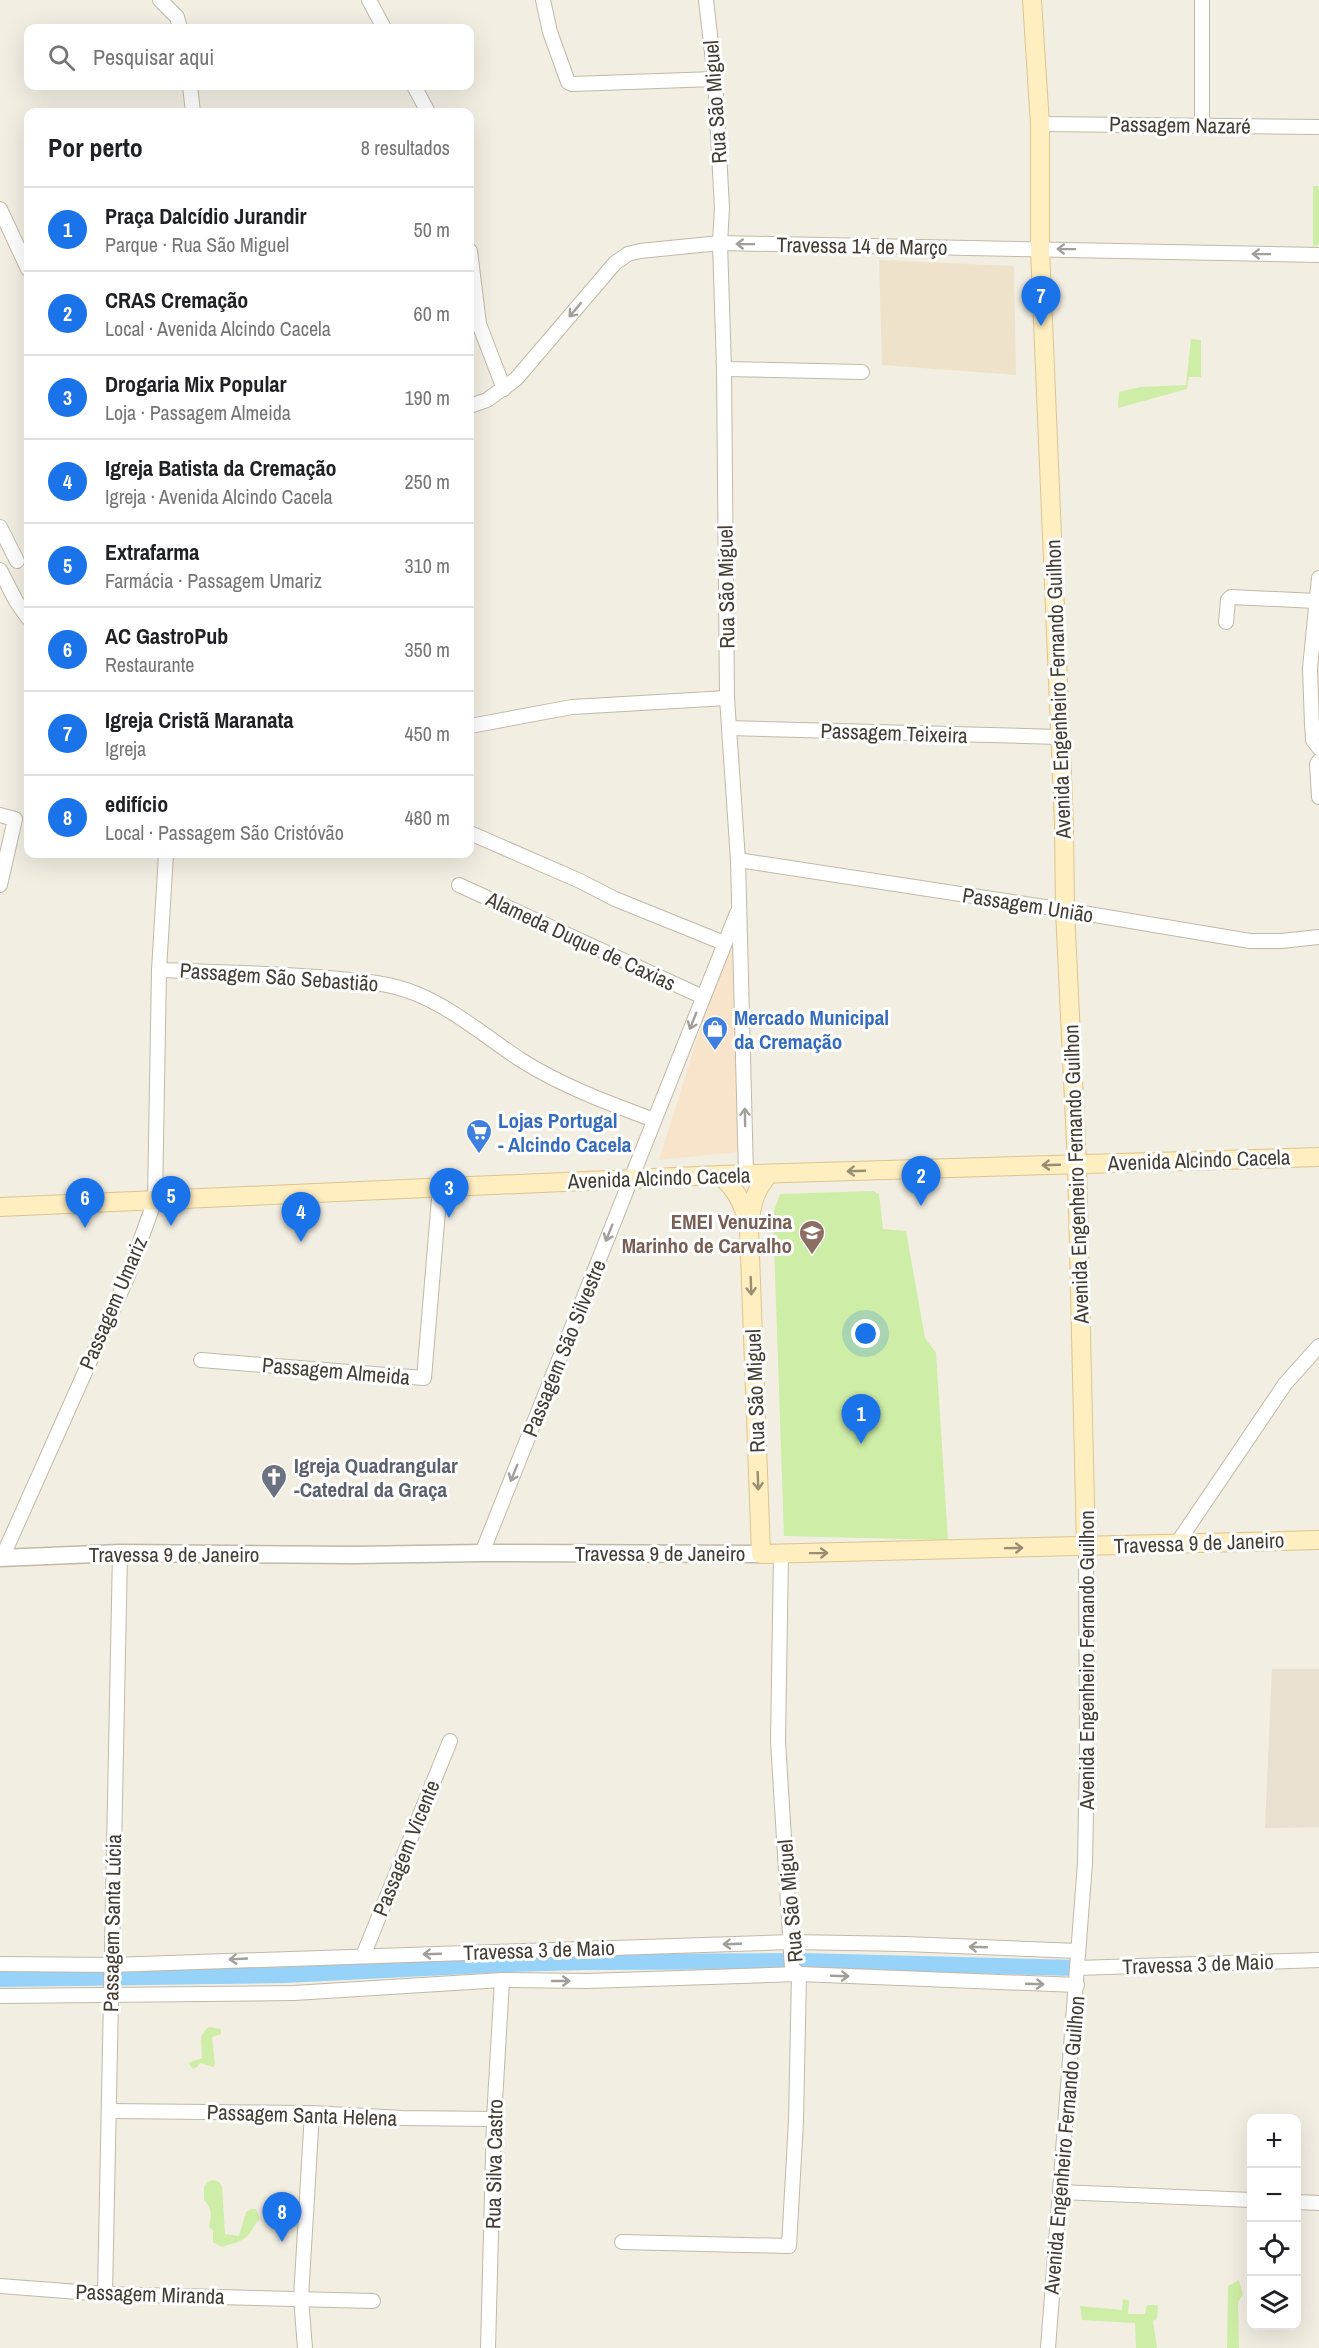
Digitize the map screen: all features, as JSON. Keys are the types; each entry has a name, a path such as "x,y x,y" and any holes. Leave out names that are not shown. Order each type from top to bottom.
{"main road":[{"name":"Avenida Engenheiro Fernando Guilhon","path":"1032,0 1040,124 1040,249 1077,1164 1086,1547"},
{"name":"Avenida Alcindo Cacela","path":"0,1207 720,1175 1319,1157"},
{"name":"Rua São Miguel","path":"761,1554 749,1228 753,1198 758,1187 769,1174"},
{"name":"Rua São Miguel","path":"720,1175 741,1199 749,1228"},
{"name":"Travessa 9 de Janeiro","path":"761,1554 1319,1540"}],"street":[{"path":"160,0 177,17 179,24"},
{"path":"369,0 382,24"},
{"path":"543,0 550,32 563,71 568,82 572,84 715,79"},
{"name":"Rua São Miguel","path":"706,0 715,79 722,208 720,243 724,369 727,698 738,861 746,1175"},
{"path":"1202,0 1202,124"},
{"path":"190,90 193,108"},
{"path":"416,90 426,108"},
{"name":"Passagem Nazaré","path":"1040,124 1319,127"},
{"path":"0,209 24,260"},
{"name":"Travessa 14 de Março","path":"474,404 504,389 529,366 615,263 628,254 640,251 720,243 1319,255"},
{"path":"474,283 479,324 504,389"},
{"path":"724,369 862,372"},
{"path":"0,527 23,559 0,568 24,612"},
{"path":"1319,578 1310,668 1313,740 1319,747"},
{"path":"1226,622 1228,600 1232,597 1316,601"},
{"path":"474,725 572,707 727,698"},
{"name":"Passagem Teixeira","path":"729,728 1060,737"},
{"path":"1319,761 1317,774 1319,797"},
{"path":"0,815 15,819 0,885"},
{"path":"474,835 580,881 615,899 724,942"},
{"name":"Passagem Umariz","path":"1,1558 127,1278 155,1200 159,970 166,858"},
{"name":"Passagem União","path":"738,861 1065,910 1250,941 1319,937"},
{"name":"Alameda Duque de Caxias","path":"459,885 703,997"},
{"name":"Passagem São Silvestre","path":"482,1553 739,909"},
{"name":"Passagem São Sebastião","path":"159,970 269,974 360,980 391,985 416,993 451,1010 523,1061 594,1098 654,1120"},
{"name":"Passagem Almeida","path":"201,1360 424,1378 440,1187"},
{"path":"1178,1542 1286,1384 1319,1346"},
{"name":"Avenida Engenheiro Fernando Guilhon","path":"1048,2348 1085,1863 1088,1756 1086,1547"},
{"name":"Travessa 9 de Janeiro","path":"1,1558 120,1553 761,1554"},
{"name":"Passagem Santa Lúcia","path":"105,2294 120,1553"},
{"name":"Rua São Miguel","path":"622,2242 789,2246 796,2121 796,1971 791,1942 778,1741 781,1554"},
{"name":"Passagem Vicente","path":"363,1956 450,1741"},
{"name":"Travessa 3 de Maio","path":"0,1964 111,1966 791,1942 1078,1951"},
{"name":"Travessa 3 de Maio","path":"1078,1968 1319,1960"},
{"name":"Travessa 3 de Maio","path":"0,1996 294,1993 502,1980 587,1981 796,1971 1077,1985"},
{"name":"Rua Silva Castro","path":"488,2348 494,2197 494,2119 502,1980"},
{"name":"Passagem Santa Helena","path":"110,2110 494,2119"},
{"path":"305,2348 301,2298 312,2113"},
{"path":"1060,2192 1247,2200"},
{"path":"1301,2202 1319,2203"},
{"name":"Passagem Miranda","path":"0,2286 105,2294 373,2301"}],"shaded area":[{"path":"879,260 1014,266 1016,375 882,365"},
{"name":"Mercado Municipal da Cremação","path":"725,950 734,952 739,1152 659,1160"},
{"path":"1272,1669 1319,1669 1319,1827 1265,1828"}],"green space":[{"path":"1313,186 1319,186 1319,245 1313,246"},
{"path":"1191,339 1201,340 1201,377 1189,377 1187,389 1118,408 1119,392 1140,387 1186,385"},
{"path":"873,1191 879,1194 883,1229 906,1231 925,1338 936,1353 948,1540 784,1536 773,1214 780,1194"},
{"path":"210,2027 221,2029 221,2034 212,2037 215,2065 213,2067 200,2063 193,2069 188,2063 202,2058 201,2037"},
{"path":"213,2180 222,2186 225,2234 239,2236 246,2212 251,2209 256,2209 260,2219 246,2237 222,2247 213,2242 213,2230 209,2227 210,2209 204,2200 204,2187 207,2182"},
{"path":"1239,2280 1243,2294 1238,2302 1239,2348 1227,2348 1228,2286"},
{"path":"1123,2299 1129,2301 1128,2314 1145,2314 1147,2305 1158,2305 1157,2319 1153,2321 1157,2348 1136,2348 1135,2323 1082,2320 1080,2306 1122,2310"}],"waterway":[{"path":"0,1979 284,1975 582,1962 802,1961 1078,1968"}],"place":[{"name":"Igreja Cristã Maranata","path":"1041,326"},
{"name":"Mercado Municipal da Cremação","path":"715,1052"},
{"name":"Lojas Portugal - Alcindo Cacela","path":"479,1155"},
{"name":"CRAS Cremação","path":"921,1206"},
{"name":"Drogaria Mix Popular","path":"449,1218"},
{"name":"Extrafarma","path":"171,1226"},
{"name":"AC GastroPub","path":"85,1228"},
{"name":"Igreja Batista da Cremação","path":"301,1242"},
{"name":"EMEI Venuzina Marinho de Carvalho","path":"812,1256"},
{"name":"Praça Dalcídio Jurandir","path":"861,1444"},
{"name":"Igreja Quadrangular -Catedral da Graça","path":"274,1500"},
{"name":"edifício","path":"282,2242"}]}
